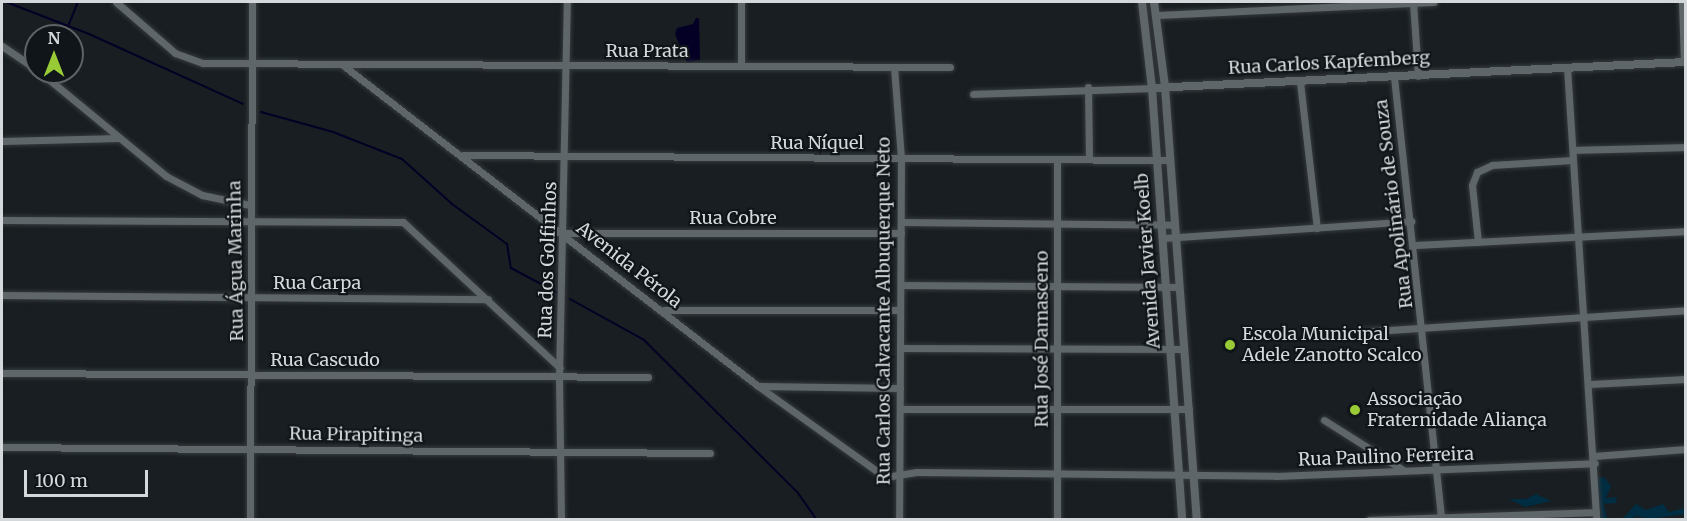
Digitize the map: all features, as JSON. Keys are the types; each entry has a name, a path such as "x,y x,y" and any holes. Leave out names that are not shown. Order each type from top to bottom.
{"street":[{"name":"Rua Prata","path":"116,2 176,53 203,63 344,66 950,67"},
{"name":"Rua Água Marinha","path":"250,519 252,2"},
{"name":"Rua dos Golfinhos","path":"561,519 559,377 566,156 567,2"},
{"path":"741,2 741,66"},
{"name":"Avenida Javier Koelb","path":"1142,2 1158,160 1182,519"},
{"name":"Avenida Javier Koelb","path":"1154,2 1165,87 1197,519"},
{"path":"1413,2 1418,75"},
{"path":"1156,15 1434,2"},
{"path":"1682,2 1685,62"},
{"path":"2,46 24,61"},
{"name":"Rua Carlos Kapfemberg","path":"973,94 1088,87 1152,88 1300,82 1685,62"},
{"name":"Avenida Pérola","path":"344,66 664,310 758,386 885,477 899,478"},
{"name":"Rua Carlos Calvacante Albuquerque Neto","path":"894,67 902,159 899,519"},
{"path":"1369,519 1596,516 1590,384 1577,236 1567,67"},
{"name":"Rua Apolinário de Souza","path":"1394,77 1423,327 1441,518"},
{"path":"1300,82 1317,228"},
{"path":"54,84 166,176 202,195 250,205"},
{"path":"1088,87 1089,159"},
{"path":"2,141 119,138"},
{"path":"1573,150 1686,147"},
{"name":"Rua Níquel","path":"463,155 1170,160"},
{"name":"Rua José Damasceno","path":"1057,159 1057,519"},
{"path":"1478,242 1472,185 1477,172 1492,165 1573,160"},
{"path":"2,220 403,222 560,368"},
{"path":"1164,238 1411,221"},
{"path":"901,222 1175,225"},
{"path":"1414,245 1686,231"},
{"name":"Rua Cobre","path":"564,233 901,233"},
{"path":"901,285 1179,287"},
{"name":"Rua Carpa","path":"2,295 488,299"},
{"path":"664,310 900,310"},
{"path":"1359,332 1686,310"},
{"path":"900,348 1184,350"},
{"name":"Rua Cascudo","path":"2,373 648,377"},
{"path":"1590,384 1686,380"},
{"path":"758,386 900,388"},
{"path":"900,409 1057,411 1188,409"},
{"path":"1324,420 1404,471"},
{"name":"Rua Pirapitinga","path":"2,447 710,453"},
{"name":"Rua Paulino Ferreira","path":"899,478 917,472 1194,476 1437,470 1594,460 1686,449"}],"shaded area":[{"path":"696,18 699,18 700,60 687,63 675,34 677,28 693,24"},
{"path":"1604,477 1611,486 1606,498 1617,497 1616,503 1604,504 1607,518 1622,519 1599,519 1595,478"},
{"path":"1536,494 1551,501 1525,507 1509,499 1526,499"},
{"path":"1636,504 1646,510 1663,504 1669,512 1685,508 1685,514 1650,519 1636,516 1631,519 1622,519"}],"waterway":[{"path":"6,2 89,34 243,104"},
{"path":"69,24 78,2"},
{"path":"261,112 333,132 402,159 452,204 507,244 511,268 558,293"},
{"path":"570,299 644,340 798,493 817,520"}],"place":[{"name":"Escola Municipal Adele Zanotto Scalco","path":"1230,345"},
{"name":"Associação Fraternidade Aliança","path":"1355,410"}]}
